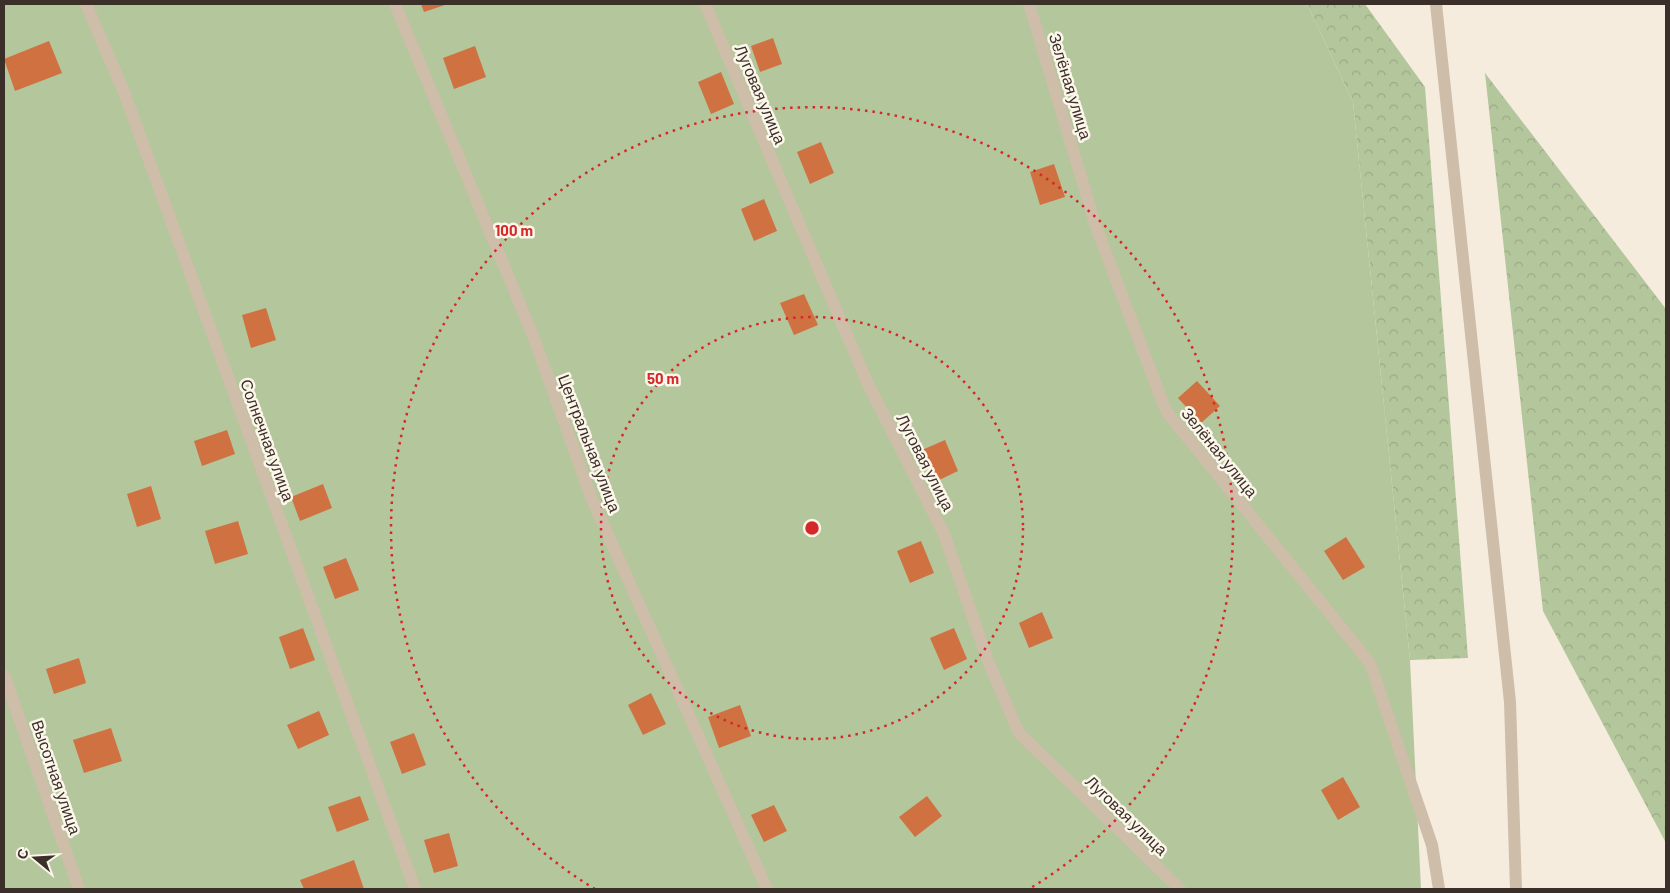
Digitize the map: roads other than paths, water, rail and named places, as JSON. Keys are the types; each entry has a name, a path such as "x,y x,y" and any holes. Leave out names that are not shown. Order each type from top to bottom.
{"street":[{"name":"Солнечная улица","path":"86,4 124,92 415,889"},
{"name":"Центральная улица","path":"394,4 534,338 591,497 767,889"},
{"name":"Луговая улица","path":"705,4 868,384 944,534 988,661 1019,733 1180,889"},
{"name":"Зелёная улица","path":"1029,4 1096,227 1166,411 1370,663 1432,845 1439,889"},
{"path":"1436,4 1510,702 1516,889"},
{"name":"Высотная улица","path":"4,675 79,889"}]}
